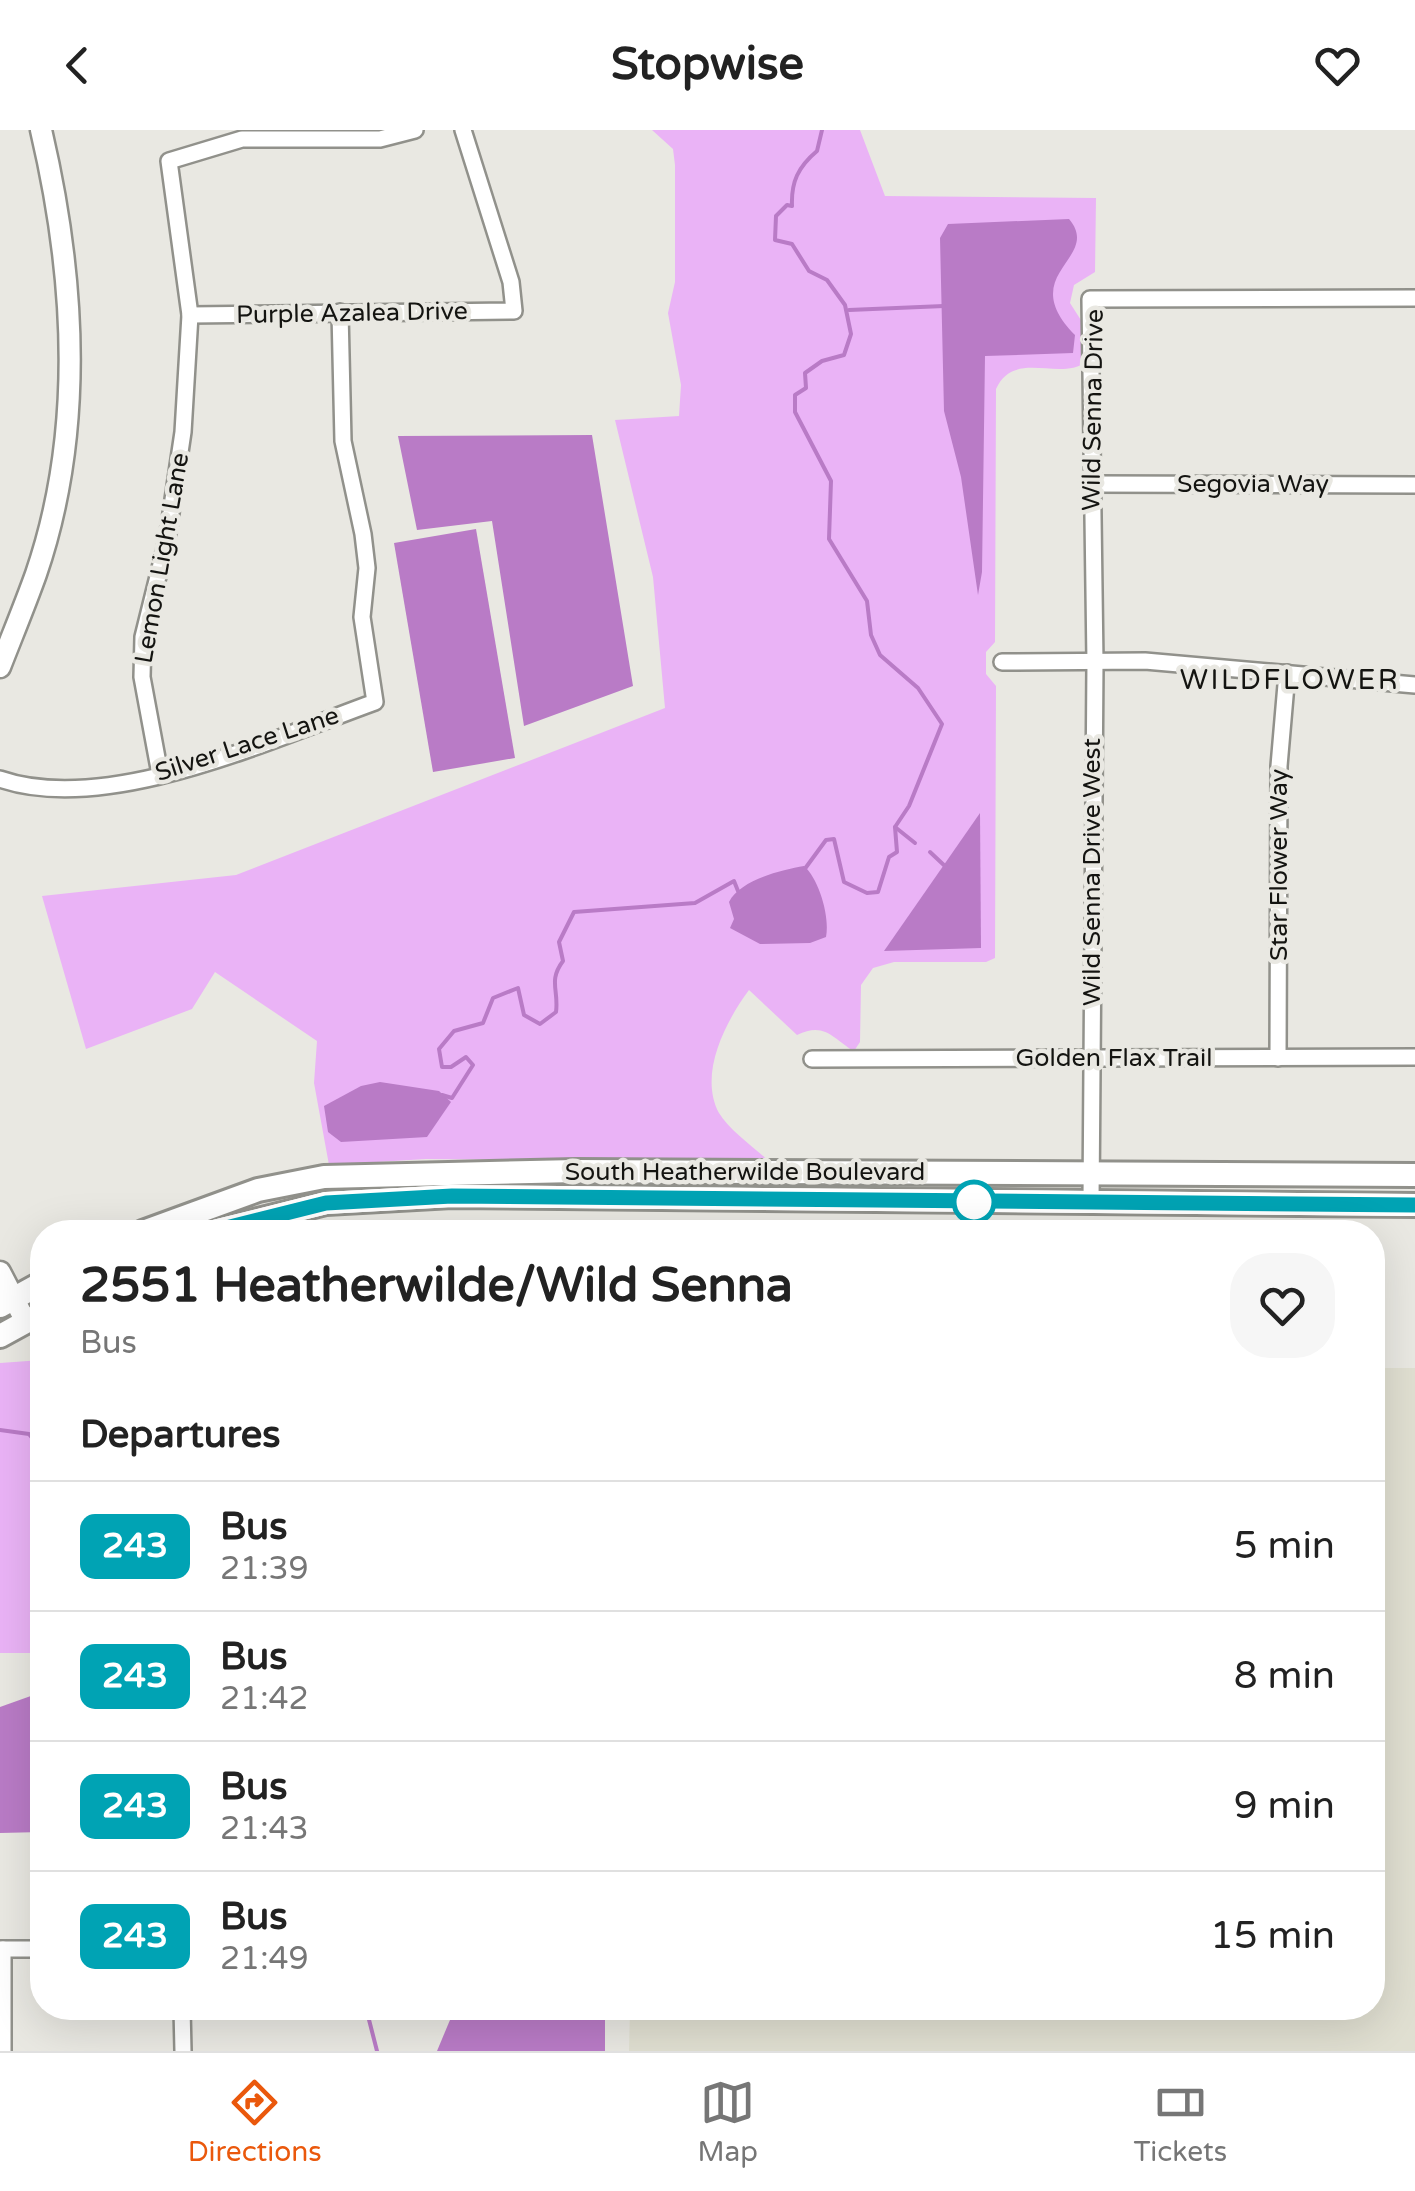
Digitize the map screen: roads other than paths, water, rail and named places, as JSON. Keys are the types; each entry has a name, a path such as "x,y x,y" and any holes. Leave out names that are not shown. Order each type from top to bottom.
{"main road":[{"name":"South Heatherwilde Boulevard","path":"176,1220 258,1190 324,1177 576,1171 1415,1176"},
{"path":"574,1199 576,1171"},
{"name":"South Heatherwilde Boulevard","path":"258,1220 326,1203 452,1196 1415,1205"},
{"path":"7,1302 30,1290"},
{"path":"0,1336 30,1320"}],"street":[{"path":"0,666 37,571 64,449 71,356 59,208 41,130"},
{"path":"273,134 380,139 415,130"},
{"name":"Purple Azalea Drive","path":"190,316 514,312 510,282 463,130"},
{"name":"Lemon Light Lane","path":"160,774 142,677 144,637 167,540 183,432 190,316 168,161 215,145 273,134"},
{"name":"Wild Senna Drive","path":"1095,662 1090,299 1415,298"},
{"name":"Silver Lace Lane","path":"0,779 32,789 70,791 160,774 375,702 362,617 364,534 343,441 340,312"},
{"name":"Segovia Way","path":"1091,484 1415,485"},
{"path":"1002,662 1145,662 1415,685"},
{"name":"Wild Senna Drive West","path":"1091,1202 1095,662"},
{"name":"Star Flower Way","path":"1278,1058 1279,766 1288,673"},
{"name":"Golden Flax Trail","path":"812,1059 1415,1057"},
{"path":"0,1272 7,1302 30,1316"},
{"path":"3,2051 2,1949 30,1949"},
{"path":"182,2020 183,2051"}],"waterway":[{"path":"804,870 826,840 834,839 844,882 867,893 878,892 889,857 897,852 895,827 909,806 942,724 918,688 880,655 871,635 867,601 829,539 831,481 795,412 795,395 806,388 805,373 822,361 844,355 851,334 845,305 827,280 809,271 792,244 775,240 776,216 787,205 792,206 797,176 817,151 822,130"},
{"path":"849,310 944,306"},
{"path":"895,827 915,843"},
{"path":"930,852 947,868"},
{"path":"442,1095 452,1098 473,1065 466,1057 451,1067 442,1067 439,1049 454,1031 483,1023 493,998 518,988 524,1015 540,1024 556,1012 555,980 563,961 559,942 574,912 695,903 734,881 738,891"},
{"path":"0,1430 30,1435"},
{"path":"369,2020 377,2051"}],"district":[{"name":"WILDFLOWER","path":"1290,680"}]}
